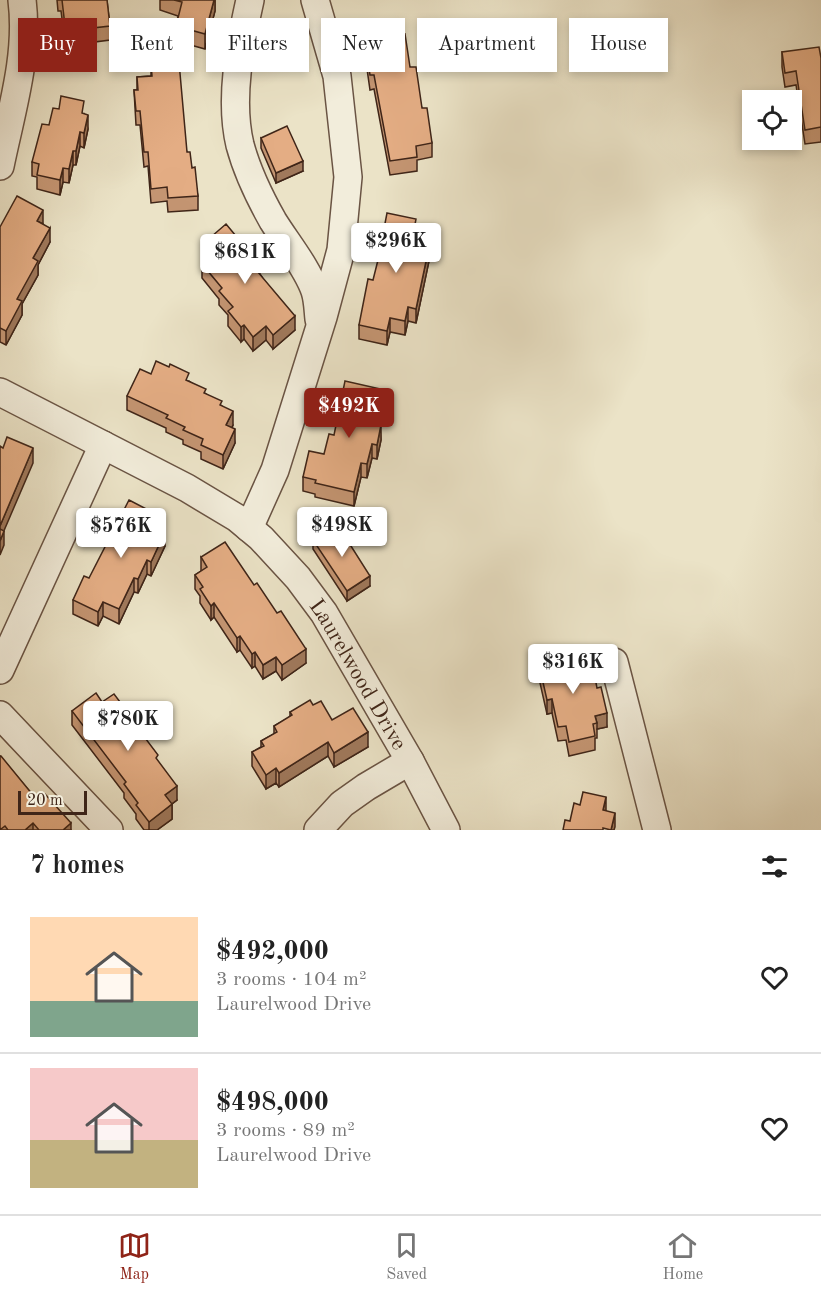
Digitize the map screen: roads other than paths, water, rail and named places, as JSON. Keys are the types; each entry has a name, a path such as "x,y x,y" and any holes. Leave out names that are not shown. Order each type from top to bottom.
{"street":[{"path":"0,166 22,60 25,20 22,0"},
{"path":"250,0 237,71 236,104 240,144 267,211 309,275 316,293 320,326"},
{"path":"249,528 275,470 341,250 348,177 337,76 315,0"},
{"name":"Laurelwood Drive","path":"0,392 213,503 261,538 298,578 324,614 410,761 446,830"},
{"path":"0,670 103,445"},
{"path":"614,662 657,830"},
{"path":"0,715 109,830"},
{"path":"318,830 342,804 366,786 410,761"}]}
